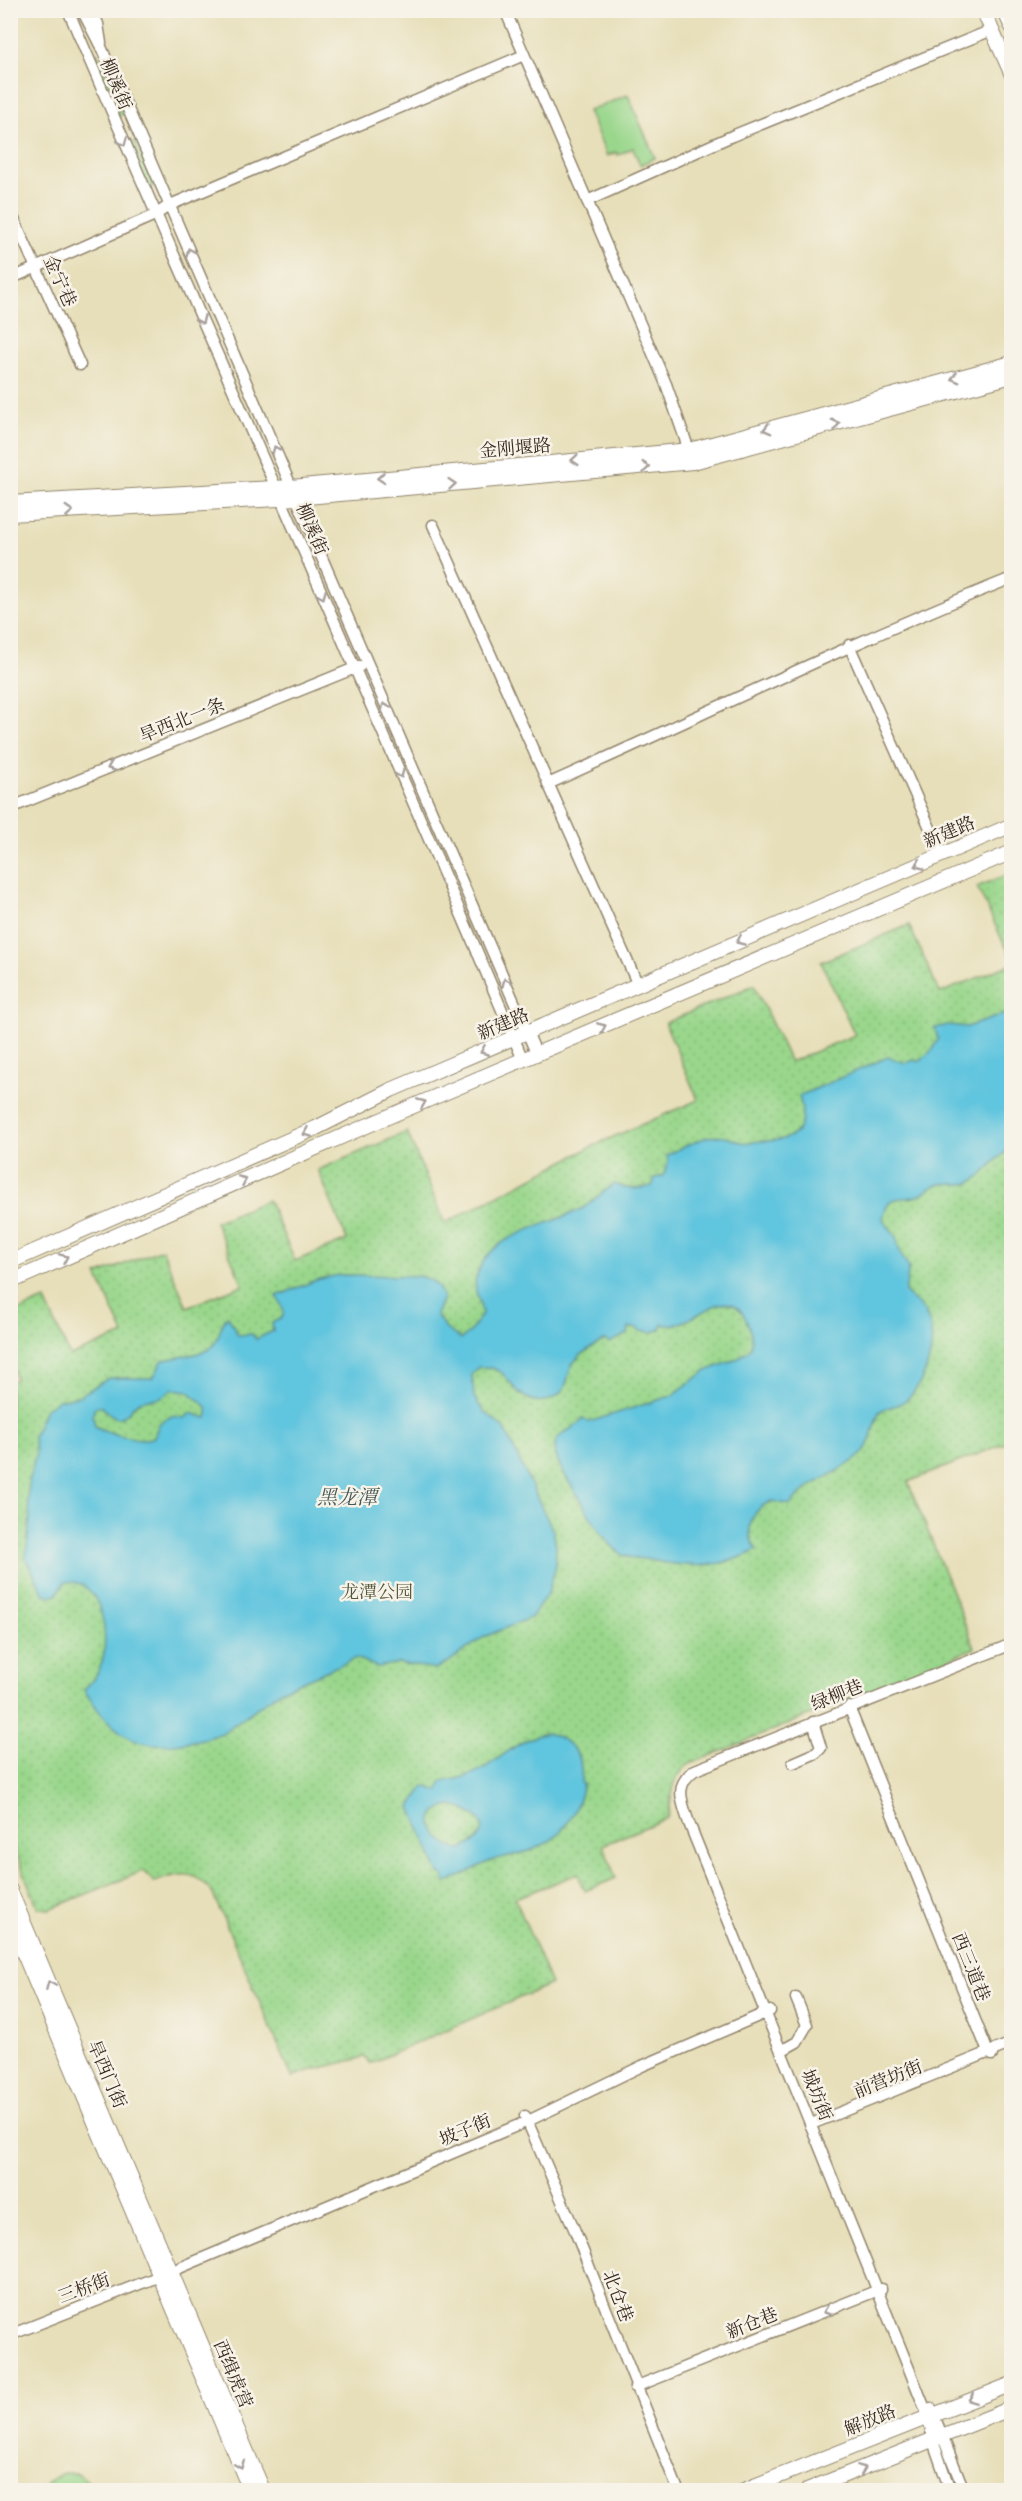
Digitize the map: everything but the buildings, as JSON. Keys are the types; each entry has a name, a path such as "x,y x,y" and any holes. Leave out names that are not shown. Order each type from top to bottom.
{"main road":[{"path":"983,10 1011,75"},
{"path":"1005,10 1011,27"},
{"path":"691,456 1011,363"},
{"path":"10,514 294,493 691,456 1011,376"},
{"path":"10,503 278,494"},
{"name":"新建路","path":"10,1262 316,1128 391,1090 1011,825"},
{"path":"10,1282 357,1130 1011,852"},
{"name":"旱西门街","path":"10,1890 165,2271"},
{"name":"旱西门街","path":"10,1921 165,2271"},
{"name":"西缉虎营","path":"165,2271 250,2490"},
{"name":"西缉虎营","path":"165,2271 263,2490"},
{"name":"解放路","path":"744,2490 1011,2384"},
{"path":"807,2490 939,2439 1011,2408"}],"street":[{"path":"60,10 73,40 87,58"},
{"name":"柳溪街","path":"68,10 523,1060"},
{"name":"柳溪街","path":"82,10 102,49 170,205 537,1055"},
{"path":"92,10 98,24 102,49"},
{"path":"505,10 666,384 691,456"},
{"path":"587,201 732,136 992,30"},
{"path":"10,279 155,215 170,205 524,55"},
{"name":"金宁巷","path":"10,210 80,365"},
{"path":"433,525 638,985"},
{"path":"548,784 678,726 849,645 1011,578"},
{"path":"849,645 942,855"},
{"name":"旱西北一条","path":"10,808 367,664"},
{"name":"绿柳巷","path":"853,1710 1011,1644"},
{"name":"绿柳巷","path":"685,1785 696,1777 814,1725 1011,1651"},
{"name":"西三道巷","path":"853,1710 991,2052"},
{"path":"793,1763 816,1753 821,1748 814,1725"},
{"name":"城坊街","path":"685,1785 694,1822 939,2439"},
{"path":"783,2051 797,2042 807,2025 796,1998"},
{"name":"坡子街","path":"165,2271 526,2118 767,2009"},
{"name":"前营坊街","path":"814,2125 1011,2045"},
{"name":"北仓巷","path":"526,2118 575,2231 635,2387 678,2490"},
{"name":"三桥街","path":"10,2329 165,2271"},
{"name":"三桥街","path":"10,2335 165,2271"},
{"name":"新仓巷","path":"635,2387 879,2290"},
{"path":"939,2439 950,2490"},
{"path":"939,2439 964,2490"}],"green space":[{"path":"97,53 123,114 116,118 90,56"},
{"path":"628,95 655,158 640,165 633,148 618,155 616,152 607,156 588,111"},
{"path":"135,141 154,186 146,189 128,144"},
{"path":"1011,873 1011,958 977,887"},
{"name":"龙潭公园","path":"909,925 940,993 1011,964 1011,1441 908,1482 975,1648 690,1764 675,1782 667,1818 603,1845 616,1878 585,1891 578,1874 515,1898 551,1984 369,2064 365,2057 292,2077 213,1894 193,1876 172,1876 154,1882 143,1871 50,1909 38,1908 11,1841 10,1381 16,1379 11,1367 11,1314 45,1300 70,1356 124,1334 97,1275 162,1249 187,1307 243,1285 215,1222 268,1200 295,1261 347,1240 318,1170 407,1132 445,1223 597,1144 698,1100 665,1023 754,985 790,1062 855,1035 821,962"},
{"path":"63,2473 78,2473 89,2483 91,2490 44,2490 47,2482"}],"water":[{"name":"黑龙潭","path":"1011,1012 1011,1149 972,1182 940,1184 923,1194 893,1200 885,1210 883,1219 896,1237 901,1255 909,1267 905,1292 922,1308 929,1322 931,1346 925,1371 920,1383 905,1401 880,1411 866,1449 854,1461 813,1485 796,1498 791,1505 772,1501 758,1510 750,1529 750,1536 757,1550 731,1561 705,1565 678,1564 623,1555 610,1544 592,1520 563,1472 555,1452 557,1441 563,1433 577,1425 583,1418 589,1422 671,1396 706,1371 737,1359 749,1350 752,1342 751,1333 741,1311 731,1304 721,1304 685,1321 673,1325 662,1324 661,1329 653,1332 629,1328 628,1334 609,1343 605,1340 584,1352 574,1362 560,1394 550,1400 538,1401 527,1398 497,1370 479,1367 472,1374 474,1397 482,1409 505,1430 553,1531 556,1545 555,1569 548,1593 532,1617 484,1637 435,1669 399,1663 377,1667 356,1658 282,1690 222,1733 207,1738 164,1745 149,1744 124,1734 103,1716 84,1690 100,1668 105,1643 101,1613 96,1600 78,1583 65,1582 57,1594 50,1596 44,1594 26,1559 30,1516 29,1480 36,1453 33,1437 45,1409 58,1400 79,1396 109,1378 153,1378 162,1361 203,1352 213,1346 228,1316 238,1335 252,1334 256,1339 273,1331 272,1323 282,1318 284,1311 277,1296 319,1279 340,1275 418,1276 431,1280 439,1288 443,1298 436,1315 446,1329 461,1339 471,1331 482,1314 475,1283 483,1262 494,1249 507,1240 571,1214 586,1206 615,1184 634,1189 652,1186 655,1178 663,1176 668,1163 667,1155 703,1139 721,1136 747,1143 776,1140 792,1135 801,1124 799,1096 888,1057 906,1063 914,1060 919,1062 933,1049 938,1039 935,1028 948,1025 967,1027","holes":["172,1389 188,1391 207,1407 206,1418 192,1413 184,1418 172,1416 159,1424 154,1437 149,1439 108,1432 95,1426 93,1415 95,1407 100,1406 119,1418 138,1402 159,1398"]},
{"path":"547,1733 556,1736 570,1745 579,1758 581,1784 583,1784 572,1815 560,1832 543,1845 527,1852 491,1861 446,1882 443,1875 439,1874 411,1807 424,1786 438,1791 442,1781 473,1774 532,1738","holes":["452,1806 479,1819 482,1832 471,1844 459,1850 450,1846 436,1834 432,1820 434,1814 441,1809"]}]}
